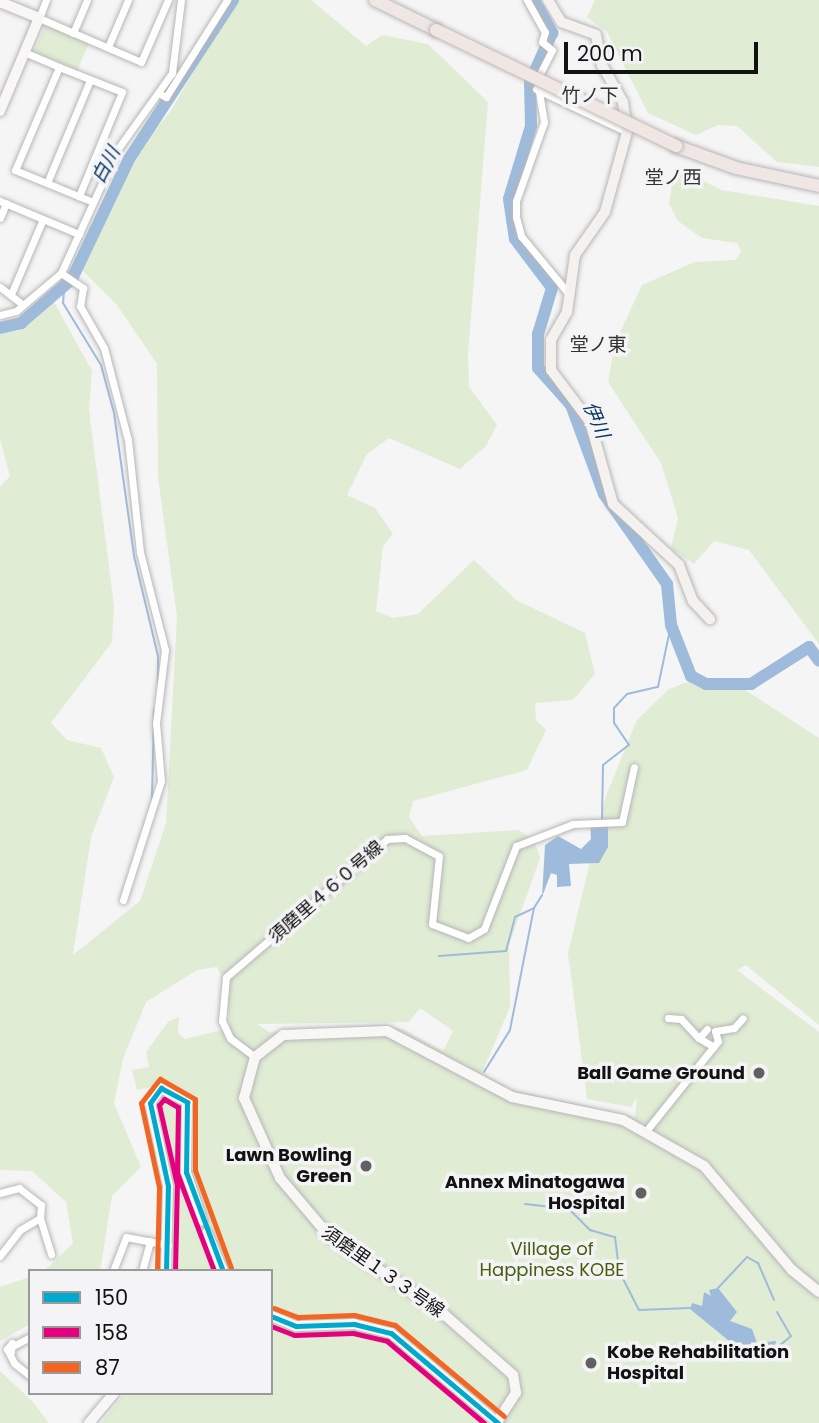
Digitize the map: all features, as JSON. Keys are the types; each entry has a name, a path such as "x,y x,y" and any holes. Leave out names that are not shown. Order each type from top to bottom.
{"highway":[{"path":"375,0 438,27 677,143 736,168 819,186"},
{"path":"394,0 438,27"},
{"path":"677,143 819,178"}],"main road":[{"path":"548,0 561,22 596,35 602,65 624,102 627,132 605,212 575,255 567,312 551,340 551,370 590,422 603,489 632,526 679,565 693,601 710,619"}],"street":[{"path":"0,111 46,0"},
{"path":"74,33 87,0"},
{"path":"108,47 128,0"},
{"path":"0,2 141,62 168,0"},
{"path":"0,315 23,305 61,272 117,150 160,94 172,73 181,0"},
{"path":"160,94 166,97 227,0"},
{"path":"527,0 545,32 541,42 552,50 536,89 544,122 516,201 516,217 521,236 546,259 568,293"},
{"path":"24,52 122,92 79,196"},
{"path":"59,67 15,170 93,202"},
{"path":"47,183 90,80"},
{"path":"536,89 627,132"},
{"path":"0,218 3,202 79,234"},
{"path":"12,292 43,219"},
{"path":"61,272 78,283 80,306 104,348 122,415 140,552 165,650 156,723 161,781 122,900"},
{"path":"0,287 12,292 23,305"},
{"name":"須磨里４６０号線","path":"255,1058 230,1038 222,1021 226,977 387,839 405,838 439,856 432,924 468,938 484,929 516,846 573,824 626,818 634,767"},
{"path":"668,1018 681,1019 699,1038 714,1046"},
{"path":"699,1038 712,1030 734,1028 743,1018"},
{"path":"646,1131 714,1046 712,1030"},
{"path":"255,1058 298,1031 387,1031 503,1093 589,1109 646,1131 725,1185 792,1270 819,1292"},
{"name":"須磨里１３３号線","path":"255,1058 246,1083 247,1111 289,1192 330,1237 415,1292 504,1365 516,1393 498,1423"},
{"path":"166,1269 169,1245 168,1186 150,1103 161,1088 187,1102 186,1172 202,1220"},
{"path":"0,1193 25,1191 41,1205 40,1218 51,1254"},
{"path":"0,1256 20,1230 40,1218"},
{"path":"207,1233 222,1269"},
{"path":"114,1269 126,1237 169,1245"},
{"path":"143,1269 150,1241"},
{"path":"273,1318 296,1326 354,1324 391,1333 498,1423"},
{"path":"28,1338 13,1348 28,1373"},
{"path":"89,1423 112,1395"}],"green space":[{"name":"Village of Happiness KOBE","path":"236,0 311,0 366,46 382,35 428,44 488,102 468,354 469,387 497,425 486,446 460,469 389,438 367,454 347,495 375,508 393,534 383,546 376,611 393,618 418,614 474,560 516,600 585,633 595,674 573,700 535,703 536,720 546,730 527,770 413,801 409,817 422,836 519,830 534,841 540,858 509,945 510,1007 482,1073 453,1057 512,1090 635,1117 637,1097 631,1107 587,1099 568,953 606,796 637,720 669,689 701,677 736,684 819,738 819,1025 746,965 737,970 819,1032 819,1423 101,1423 123,1395 273,1395 273,1269 174,1269 161,1103 168,1084 137,1090 132,1070 149,1067 146,1052 168,1022 179,1017 178,1033 185,1039 230,1028 227,986 217,967 197,970 146,1002 123,1059 114,1103 141,1167 112,1196 100,1269 46,1269 73,1243 66,1202 32,1171 0,1170 0,487 10,476 0,439 0,333 18,331 54,302 92,371 89,409 114,607 112,642 51,723 67,740 101,748 114,777 91,837 73,955 140,901 166,823 177,617 158,477 157,364 117,305 82,270 132,157 170,112","holes":["420,1008 453,1031 443,1051 403,1029 376,1025 269,1032 257,1024 409,1022"]},
{"path":"595,0 819,0 819,167 777,162 737,126 718,125 696,135 648,113 607,32 587,17"},
{"path":"46,24 89,42 78,70 34,52"},
{"path":"675,166 721,190 819,206 819,644 749,550 714,541 694,564 671,548 678,518 661,463 608,382 615,343 642,285 695,262 736,260 741,251 737,243 702,238 678,221 669,204"},
{"path":"28,1278 28,1325 0,1341 0,1287"},
{"path":"0,1371 32,1401 49,1423 0,1423"}],"water":[{"path":"590,824 608,824 608,847 599,863 569,864 571,886 557,887 557,875 551,873 542,897 545,845 558,836 581,849 591,839"},
{"path":"718,1288 737,1312 730,1321 752,1329 757,1343 776,1341 773,1356 745,1354 690,1309 692,1303 702,1306 704,1292 711,1296 709,1290"}],"waterway":[{"name":"白川","path":"0,328 21,323 72,279 129,159 233,0"},
{"name":"伊川","path":"534,0 552,33 530,82 531,126 509,199 515,239 552,288 538,334 538,368 571,405 604,494 667,584 671,625 691,676 706,684 751,684 809,647 819,661"},
{"path":"64,290 63,303 101,365 114,413 134,556 158,656 158,683"},
{"path":"602,819 603,765 629,745 614,723 614,708 627,694 658,687 671,625"},
{"path":"152,798 154,710"},
{"path":"439,956 506,951 515,917 534,908 542,895"},
{"path":"484,1072 510,1030 534,908"},
{"path":"525,1204 569,1209 590,1230 615,1237 619,1271 639,1310 690,1308"},
{"path":"718,1288 747,1257 758,1263 774,1300"},
{"path":"777,1312 791,1336 778,1347"}],"transit line":[{"name":"87","path":"157,1269 159,1187 141,1103 160,1079 195,1099 195,1170 231,1268"},
{"name":"150","path":"166,1269 168,1186 150,1103 161,1088 187,1102 186,1172 222,1269"},
{"name":"158","path":"175,1269 177,1185 159,1105 164,1099 178,1107 177,1173 213,1269"},
{"name":"87","path":"274,1308 298,1317 354,1315 395,1325 504,1416"},
{"name":"150","path":"273,1317 296,1326 354,1324 391,1333 498,1423"},
{"name":"158","path":"273,1327 294,1335 353,1333 387,1341 484,1423"}],"place":[{"name":"Ball Game Ground","path":"759,1073"},
{"name":"Lawn Bowling Green","path":"366,1166"},
{"name":"Annex Minatogawa Hospital","path":"641,1193"},
{"name":"Kobe Rehabilitation Hospital","path":"591,1363"}],"district":[{"name":"竹ノ下","path":"590,96"},
{"name":"堂ノ西","path":"673,178"},
{"name":"堂ノ東","path":"598,345"}]}
